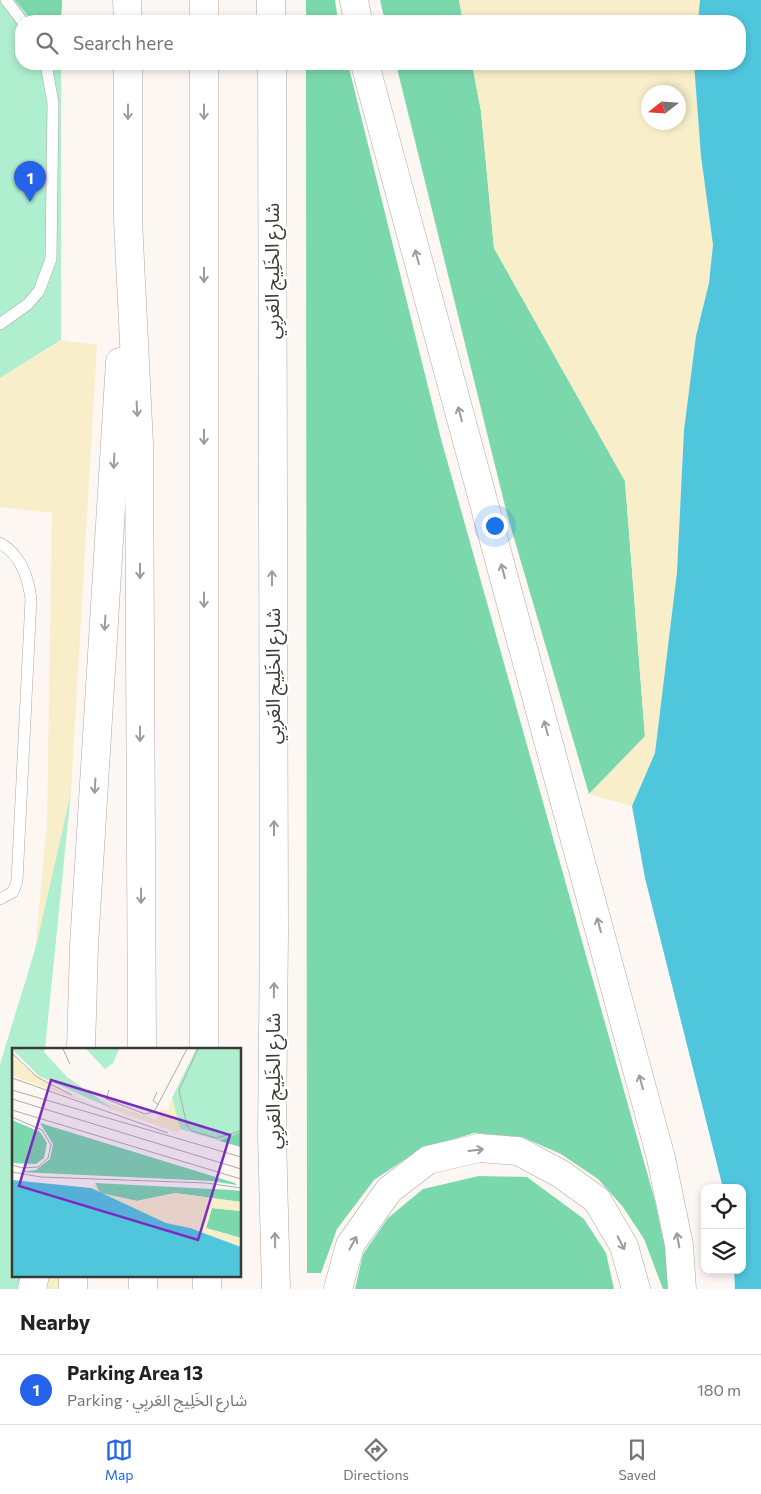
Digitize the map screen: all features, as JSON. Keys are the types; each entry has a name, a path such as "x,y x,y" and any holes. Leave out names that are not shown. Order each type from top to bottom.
{"main road":[{"path":"128,0 128,15"},
{"path":"204,0 204,15"},
{"path":"272,0 272,15"},
{"path":"354,0 357,15"},
{"path":"128,70 128,220 139,444 142,1048"},
{"path":"204,70 204,1048"},
{"name":"شارع الخَلِيج العَربِي","path":"272,70 274,933 272,1136 276,1289"},
{"path":"368,70 661,1158 679,1245 682,1289"},
{"path":"81,1048 84,946 128,220"},
{"path":"70,1048 84,946"},
{"path":"338,1289 350,1245 389,1190 428,1160 479,1148 518,1151 561,1174 597,1200 624,1246 636,1289"},
{"path":"32,1289 35,1276"},
{"path":"72,1289 73,1276"},
{"path":"143,1276 143,1289"},
{"path":"207,1276 207,1289"}],"lane":[{"path":"6,0 17,15"},
{"path":"0,324 28,304 39,291 50,260 53,102 47,70"},
{"path":"0,543 19,560 28,579 31,599 16,881 13,892 0,899"}],"green space":[{"path":"0,0 62,0 61,15 15,15 15,70 61,70 61,340 0,378"},
{"path":"15,0 62,0 61,15 28,15"},
{"path":"306,0 335,0 337,15 306,15"},
{"path":"380,0 459,0 462,15 384,15"},
{"path":"306,70 349,70 441,439 655,1201 666,1253 668,1289 663,1289 644,1239 623,1207 598,1179 561,1154 522,1137 474,1133 419,1150 374,1180 337,1229 321,1273 307,1273"},
{"path":"397,70 473,70 481,111 494,248 625,481 645,737 589,794 507,514"},
{"path":"71,792 45,1048 12,1048 12,1276 21,1276 18,1289 0,1289 0,1064 35,950"},
{"path":"479,1176 527,1177 584,1219 606,1253 614,1289 355,1289 363,1254 388,1218 423,1189"}],"sand":[{"path":"459,0 700,0 699,15 462,15"},
{"path":"473,70 694,70 701,156 713,245 709,283 696,336 684,430 677,572 655,753 632,806 589,794 645,736 625,481 494,248 481,111"},
{"path":"61,340 97,345 71,792 35,950 47,823 52,513 0,507 0,378"},
{"path":"35,1276 65,1276 64,1289 32,1289"}],"water":[{"path":"700,0 761,0 761,1289 735,1289 734,1274 746,1274 746,1184 722,1184 645,878 632,806 655,753 677,572 684,430 696,336 709,283 713,245 701,156 694,70 746,70 746,15 699,15"}],"place":[{"name":"Parking Area 13","path":"30,202"}]}
